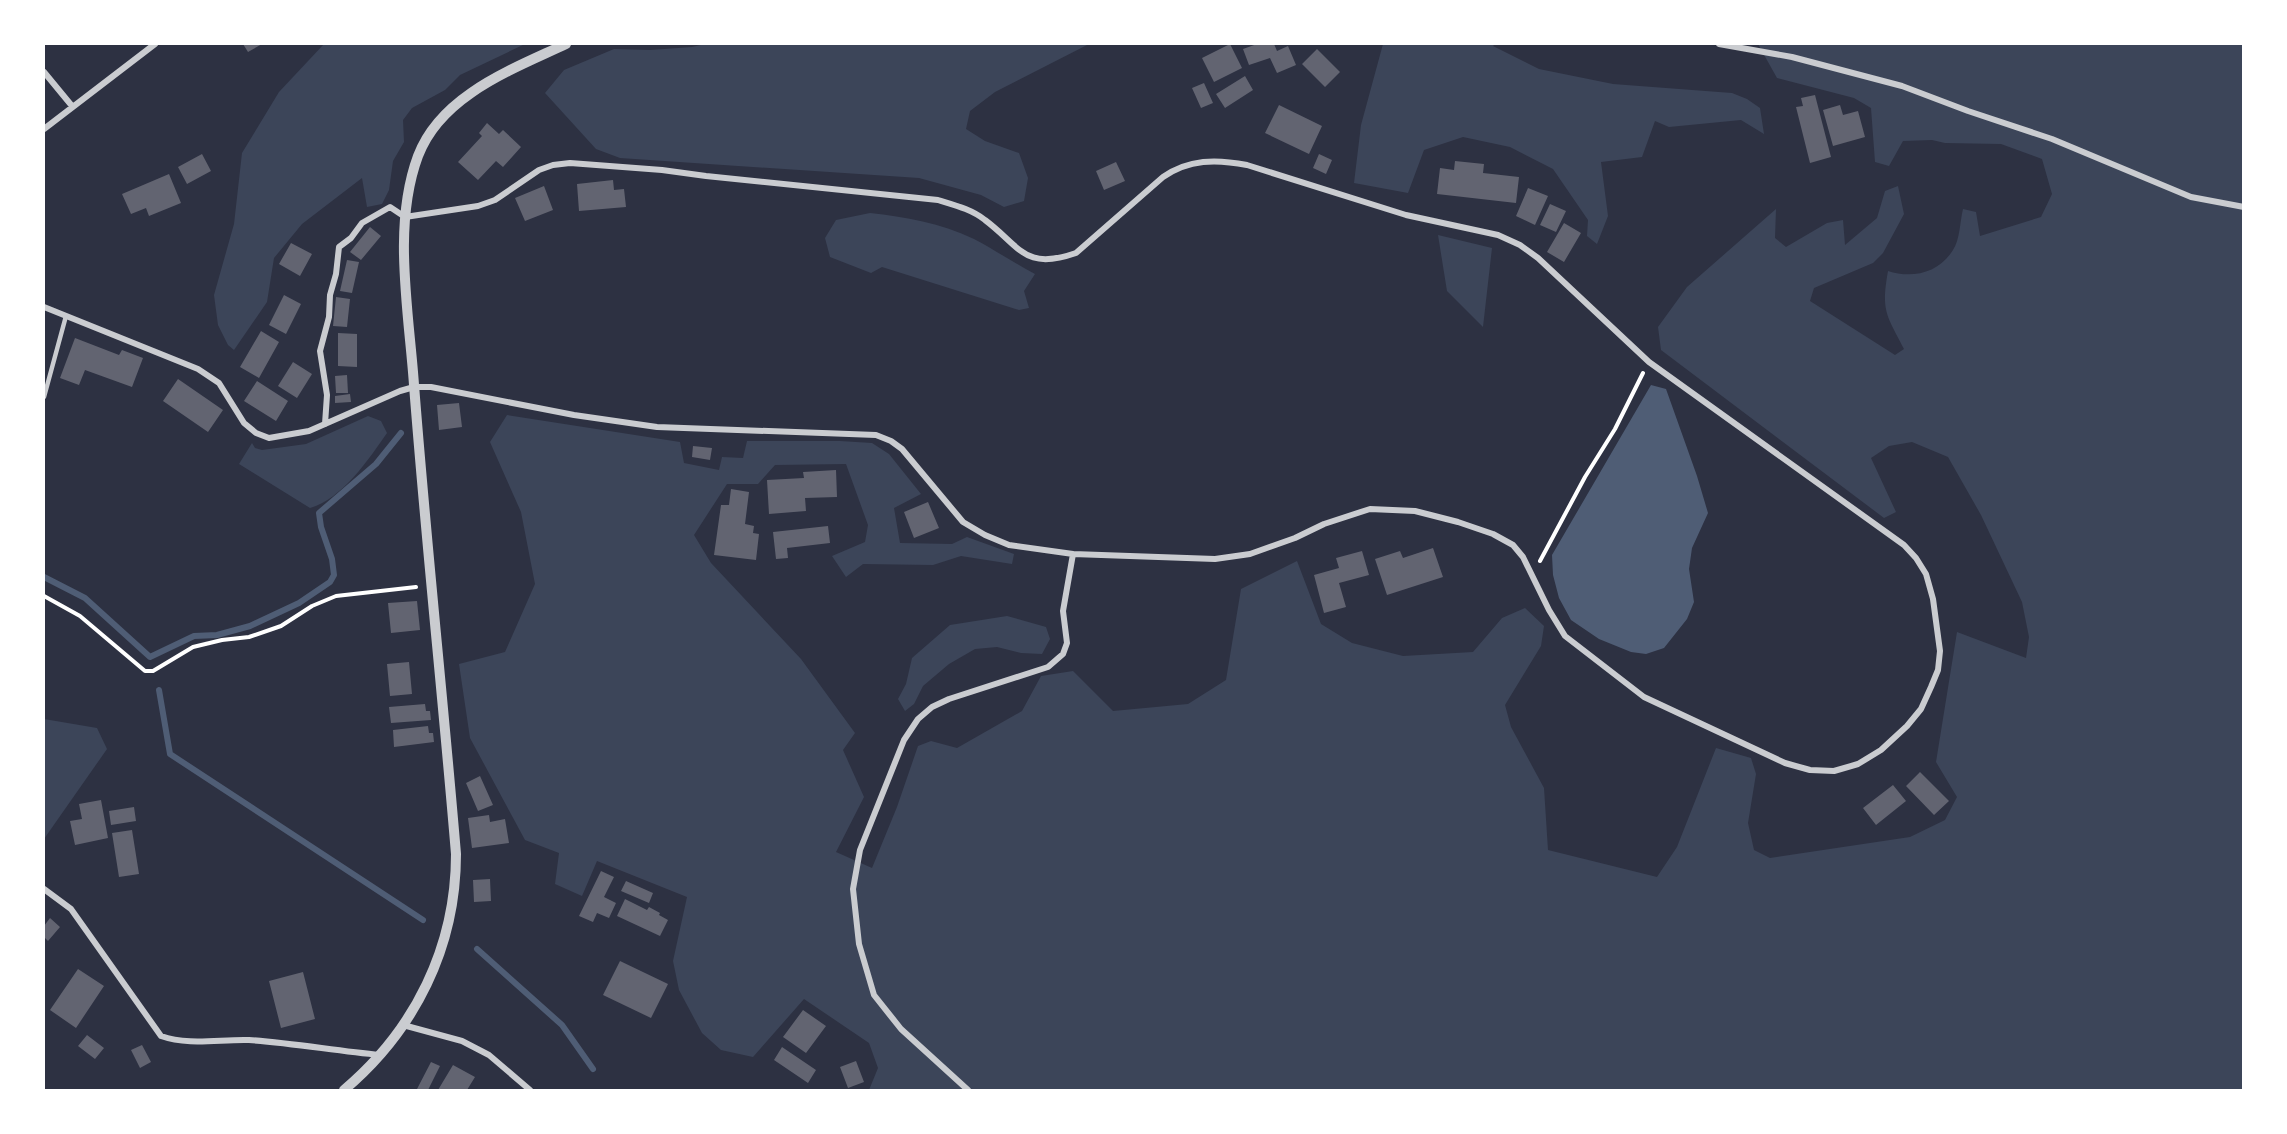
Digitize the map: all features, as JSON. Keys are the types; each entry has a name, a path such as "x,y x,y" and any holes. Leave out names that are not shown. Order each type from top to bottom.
{"street":[{"path":"44,129 155,44"},
{"path":"344,1090 380,1055 419,1003 439,957 456,883 456,854 404,256 405,217 418,155 442,120 459,103 483,85 566,44"},
{"path":"1719,44 1792,57 1902,86 2052,139 2191,197 2244,207"},
{"path":"44,72 72,106"},
{"path":"44,307 198,369 219,383 244,423 256,433 269,438 309,431 325,424 400,391 414,387 431,387 574,416 657,427 876,435 891,441 902,449 963,522 1009,545 1073,554 1215,559 1250,554 1346,516 1370,509 1391,509 1426,514 1458,522 1493,534 1513,544 1565,636 1644,697 1785,763 1810,770 1834,771 1858,764 1890,742 1921,709 1938,670 1941,651 1929,582 1916,558 1904,545 1649,362 1539,258 1520,245 1498,235 1406,215 1247,165 1221,160 1186,164 1174,169 1162,177 1077,253 1059,259 1040,260 1018,251 984,218 963,207 938,200 662,170 570,163 553,165 539,170 495,200 478,206 405,217 390,207 362,223 351,238 339,247 336,274 330,295 329,317 320,351 327,395 325,424"},
{"path":"968,1090 901,1029 874,994 859,944 853,889 860,850 904,740 918,719 932,707 949,699 1048,667 1063,654 1067,643 1063,611 1073,554"},
{"path":"44,889 71,909 161,1036 175,1041 246,1040 292,1043 380,1055"},
{"path":"403,1025 462,1041 489,1055 530,1090"}],"lane":[{"path":"44,397 66,316"}],"path":[{"path":"1532,574 1585,477 1615,429 1649,362"},
{"path":"44,596 88,622 145,671 153,671 192,646 249,637 281,626 312,606 336,596 432,585"}],"shaded area":[{"path":"324,44 525,44 460,75 445,90 412,108 403,120 404,142 393,161 389,190 382,204 367,207 362,178 302,224 274,258 267,302 234,350 228,345 218,325 214,295 234,224 242,153 279,92"},
{"path":"705,44 1089,44 995,92 970,111 966,129 985,141 1019,153 1028,178 1024,201 1004,207 981,195 919,178 620,158 596,149 545,93 564,70 614,49 650,50"},
{"path":"1383,44 1495,44 1493,46 1539,69 1613,84 1732,93 1760,108 1764,134 1741,120 1669,127 1655,121 1642,157 1601,162 1608,216 1597,244 1587,236 1588,220 1553,169 1510,147 1463,137 1424,150 1408,193 1354,183 1361,125"},
{"path":"1758,44 2243,44 2243,1090 869,1090 878,1068 869,1043 804,999 753,1057 721,1050 702,1033 679,990 673,961 687,897 597,861 582,896 555,884 559,853 525,840 470,738 459,664 505,652 535,584 521,512 490,442 507,415 680,442 684,463 719,470 722,457 743,458 747,441 872,443 889,454 921,494 894,508 900,543 952,544 967,537 1014,554 1012,564 961,556 933,565 863,564 846,577 832,556 865,542 868,525 846,464 775,465 758,484 727,484 694,535 711,563 801,659 855,733 843,750 864,797 836,852 872,868 897,807 918,746 931,741 957,748 1022,711 1041,676 1073,671 1113,711 1188,704 1226,680 1241,589 1297,561 1321,624 1352,643 1403,656 1473,652 1502,618 1525,608 1544,626 1541,646 1505,705 1511,727 1544,788 1548,850 1657,877 1677,847 1716,748 1751,758 1756,774 1748,823 1754,850 1770,858 1910,837 1945,820 1957,797 1936,762 1957,632 2026,658 2029,637 2022,602 1981,515 1948,457 1912,442 1889,446 1871,458 1896,512 1884,518 1661,350 1658,327 1687,287 1776,209 1775,238 1786,247 1827,223 1843,220 1845,245 1877,218 1885,191 1898,186 1904,214 1883,253 1873,263 1814,288 1810,301 1895,355 1904,349 1893,328 1885,304 1888,271 1915,274 1933,269 1940,264 1955,246 1963,209 1976,212 1980,236 2041,217 2052,194 2042,159 2001,144 1945,143 1932,140 1903,141 1889,166 1875,162 1871,108 1854,98 1777,78"},
{"path":"870,213 896,216 961,233 1035,274 1024,291 1029,308 1019,310 882,267 871,273 830,257 825,238 836,220"},
{"path":"1438,235 1492,248 1483,327 1447,291"},
{"path":"1651,385 1666,389 1708,513 1692,548 1689,569 1694,602 1687,619 1664,648 1646,654 1631,652 1599,639 1571,620 1559,598 1553,575 1552,555"},
{"path":"368,416 381,421 387,433 344,487 322,503 310,508 239,464 252,443 255,448 262,450 306,444"},
{"path":"1007,616 1046,627 1050,639 1042,654 1021,653 997,647 975,649 949,664 923,686 914,704 905,711 898,699 906,684 912,658 950,625"},
{"path":"44,719 97,728 107,749 44,839"}],"building":[{"path":"243,44 262,44 248,52"},
{"path":"1230,44 1242,68 1214,82 1202,58"},
{"path":"1257,44 1274,44 1277,51 1288,46 1296,65 1277,73 1270,58 1249,65 1243,49"},
{"path":"1317,49 1340,72 1325,87 1302,64"},
{"path":"1245,76 1253,90 1225,108 1216,94"},
{"path":"1204,83 1213,103 1201,108 1192,88"},
{"path":"1815,95 1831,157 1810,163 1796,107 1803,106 1801,98"},
{"path":"1279,105 1322,126 1309,154 1265,133"},
{"path":"1840,105 1843,115 1858,111 1865,137 1833,146 1823,110"},
{"path":"487,123 499,134 503,130 521,147 503,167 496,161 478,180 458,162 482,136 479,133"},
{"path":"202,154 211,171 187,184 178,167"},
{"path":"1319,154 1332,160 1326,174 1313,168"},
{"path":"1455,161 1484,164 1483,173 1519,177 1516,203 1437,194 1440,168 1454,170"},
{"path":"1116,162 1125,181 1104,190 1096,171"},
{"path":"169,174 181,203 149,216 146,208 131,214 122,194"},
{"path":"613,180 614,190 624,189 626,207 579,211 577,184"},
{"path":"544,186 553,210 525,221 515,198"},
{"path":"1528,188 1548,196 1535,225 1516,216"},
{"path":"1550,204 1566,211 1556,232 1540,225"},
{"path":"1564,223 1581,233 1564,262 1547,252"},
{"path":"370,227 381,236 361,260 350,252"},
{"path":"291,243 312,254 300,276 279,264"},
{"path":"347,260 359,262 352,293 340,291"},
{"path":"284,295 301,304 286,334 269,325"},
{"path":"336,297 350,299 347,327 333,326"},
{"path":"261,331 279,342 259,378 240,367"},
{"path":"338,333 357,334 357,367 338,366"},
{"path":"75,338 119,355 122,350 143,358 132,387 85,370 79,385 60,378"},
{"path":"293,362 312,374 297,398 278,386"},
{"path":"347,375 348,393 336,393 335,376"},
{"path":"178,379 223,410 208,432 163,401"},
{"path":"257,381 288,401 276,421 244,401"},
{"path":"350,394 351,402 335,403 335,396"},
{"path":"459,403 462,427 439,430 437,405"},
{"path":"693,446 712,448 710,460 692,457"},
{"path":"836,470 837,497 805,498 806,511 769,514 767,480 804,478 803,472"},
{"path":"731,489 749,492 745,524 754,526 753,533 759,534 756,560 714,555 721,505 729,505"},
{"path":"928,502 939,528 914,538 904,512"},
{"path":"828,526 830,543 787,548 788,558 776,559 773,532"},
{"path":"1433,548 1443,577 1387,595 1375,559 1400,551 1403,558"},
{"path":"1362,551 1369,575 1339,583 1346,607 1324,613 1314,575 1339,568 1336,558"},
{"path":"417,601 420,630 391,633 388,603"},
{"path":"409,662 412,694 390,696 387,664"},
{"path":"425,704 426,711 430,711 431,720 391,723 389,707"},
{"path":"428,726 429,733 433,733 434,742 394,747 393,730"},
{"path":"1920,772 1949,801 1934,815 1906,786"},
{"path":"480,776 493,805 478,811 466,783"},
{"path":"1893,785 1906,801 1876,825 1863,808"},
{"path":"101,800 108,838 75,845 70,821 82,819 79,804"},
{"path":"134,807 136,821 111,825 109,811"},
{"path":"489,815 490,822 505,819 509,843 472,848 468,818"},
{"path":"132,830 139,874 119,877 112,833"},
{"path":"601,871 614,877 604,897 616,903 609,918 597,913 593,922 579,916"},
{"path":"490,879 491,901 474,902 473,880"},
{"path":"626,881 653,893 649,903 621,891"},
{"path":"625,899 647,910 649,907 668,920 660,936 617,916"},
{"path":"50,918 60,927 48,941 44,937 44,926"},
{"path":"620,961 668,984 651,1018 603,995"},
{"path":"78,969 104,986 76,1028 50,1010"},
{"path":"303,972 315,1019 281,1028 269,981"},
{"path":"803,1010 826,1026 806,1053 783,1037"},
{"path":"87,1035 104,1048 95,1059 78,1046"},
{"path":"142,1045 151,1062 140,1068 131,1050"},
{"path":"782,1047 816,1070 808,1083 774,1060"},
{"path":"856,1061 864,1082 848,1088 840,1067"},
{"path":"431,1062 440,1066 428,1090 417,1089"},
{"path":"453,1065 475,1077 467,1090 438,1090"}],"waterway":[{"path":"44,577 85,598 150,657 194,636 217,635 250,626 299,603 330,582 334,575 332,559 321,527 319,513 376,464 401,433"},
{"path":"159,690 170,754 423,920"},
{"path":"477,949 562,1025 593,1069"}]}
